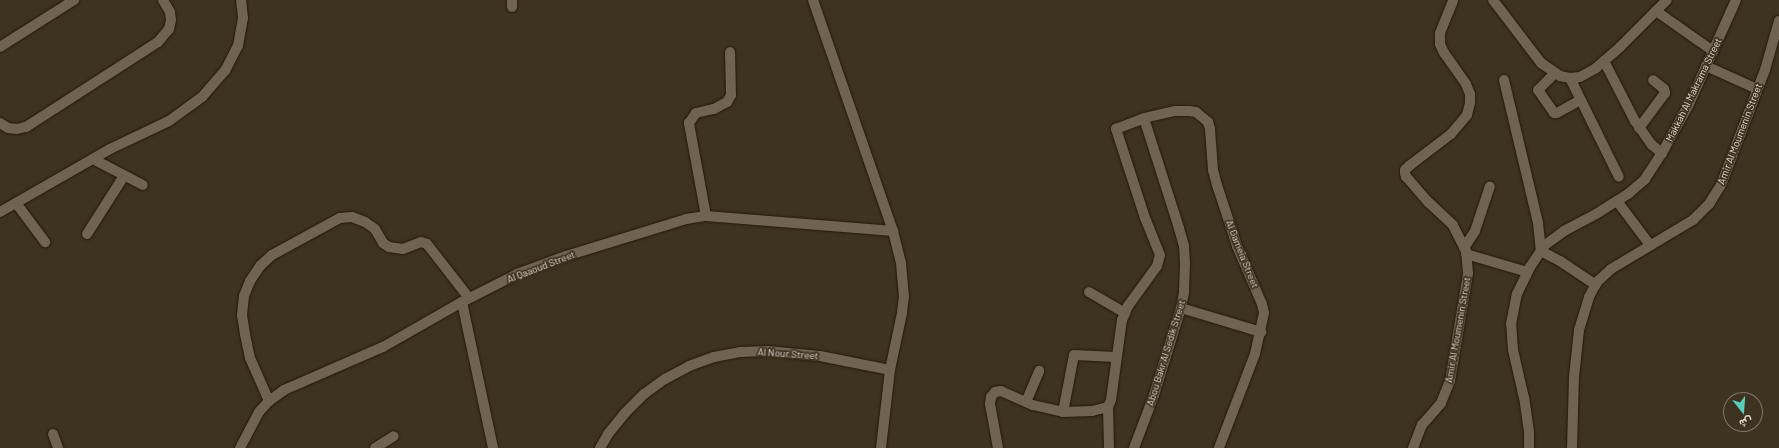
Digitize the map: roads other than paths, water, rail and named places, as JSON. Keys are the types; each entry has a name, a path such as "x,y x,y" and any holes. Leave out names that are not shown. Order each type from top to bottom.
{"street":[{"path":"0,47 74,0"},
{"path":"0,123 12,128 26,127 158,42 167,33 171,20 170,12 163,0"},
{"path":"0,212 93,159 169,121 202,97 225,71 238,46 243,18 241,0"},
{"path":"813,0 893,231 901,263 904,296 900,329 890,370 881,448"},
{"name":"Amir Al Moumenin Street","path":"1414,448 1422,425 1441,403 1450,381 1468,273 1465,251 1453,225 1429,203 1406,177 1405,173 1409,166 1451,134 1467,115 1470,94 1466,84 1444,53 1440,44 1440,33 1453,0"},
{"path":"1492,0 1541,63 1555,73 1570,78 1588,74 1604,61 1667,0"},
{"name":"Makkah Al Makrama Street","path":"1529,448 1529,432 1524,398 1513,350 1512,324 1517,294 1527,272 1545,245 1564,231 1618,201 1645,179 1662,153 1689,104 1736,0"},
{"path":"1656,11 1713,51"},
{"name":"Amir Al Moumenin Street","path":"1572,448 1574,377 1579,330 1584,310 1596,284 1611,269 1693,220 1709,204 1721,185 1757,89 1779,21"},
{"path":"706,216 689,123 696,113 714,109 727,102 731,95 730,52"},
{"path":"1604,61 1639,128 1652,145 1662,153"},
{"path":"1706,66 1757,89"},
{"path":"1555,73 1538,90 1554,113 1557,113 1580,100"},
{"path":"1570,78 1619,177"},
{"path":"1504,80 1538,223 1540,252 1560,261 1596,284"},
{"path":"1639,128 1665,93 1664,89 1653,80"},
{"name":"Al Gameia Street","path":"1144,118 1175,111 1189,111 1203,116 1208,122 1210,129 1213,170 1217,185 1237,246 1262,304 1264,314 1261,332 1242,390 1220,448"},
{"path":"1109,448 1108,407 1111,400 1119,334 1125,314 1160,261 1160,252 1145,218 1116,132 1118,127 1144,118"},
{"name":"Abou Bakr Al Sedik Street","path":"1134,448 1154,395 1181,308 1184,292 1184,246 1144,118"},
{"path":"93,159 143,185"},
{"path":"87,234 124,176"},
{"path":"1490,186 1475,232 1465,251 1527,272"},
{"path":"1618,201 1650,246"},
{"path":"16,203 45,242"},
{"name":"Al Qaaoud Street","path":"240,448 259,412 269,401 284,390 382,347 465,300 517,274 566,256 686,219 706,216 893,231"},
{"path":"269,401 250,358 242,315 244,296 250,281 260,266 272,255 340,218 352,217 365,222 375,229 383,243 388,247 403,249 421,242 427,244 465,300 493,448"},
{"path":"1089,292 1125,314"},
{"path":"1181,308 1261,332"},
{"name":"Al Nour Street","path":"600,448 624,412 644,394 665,379 689,366 714,357 740,352 767,351 820,356 890,370"},
{"path":"1063,412 1074,354 1116,357"},
{"path":"1026,402 1039,371"},
{"path":"998,448 990,404 992,395 1001,391 1026,402 1063,412 1092,411 1108,407"},
{"path":"53,434 58,448"},
{"path":"376,448 394,436"}]}
